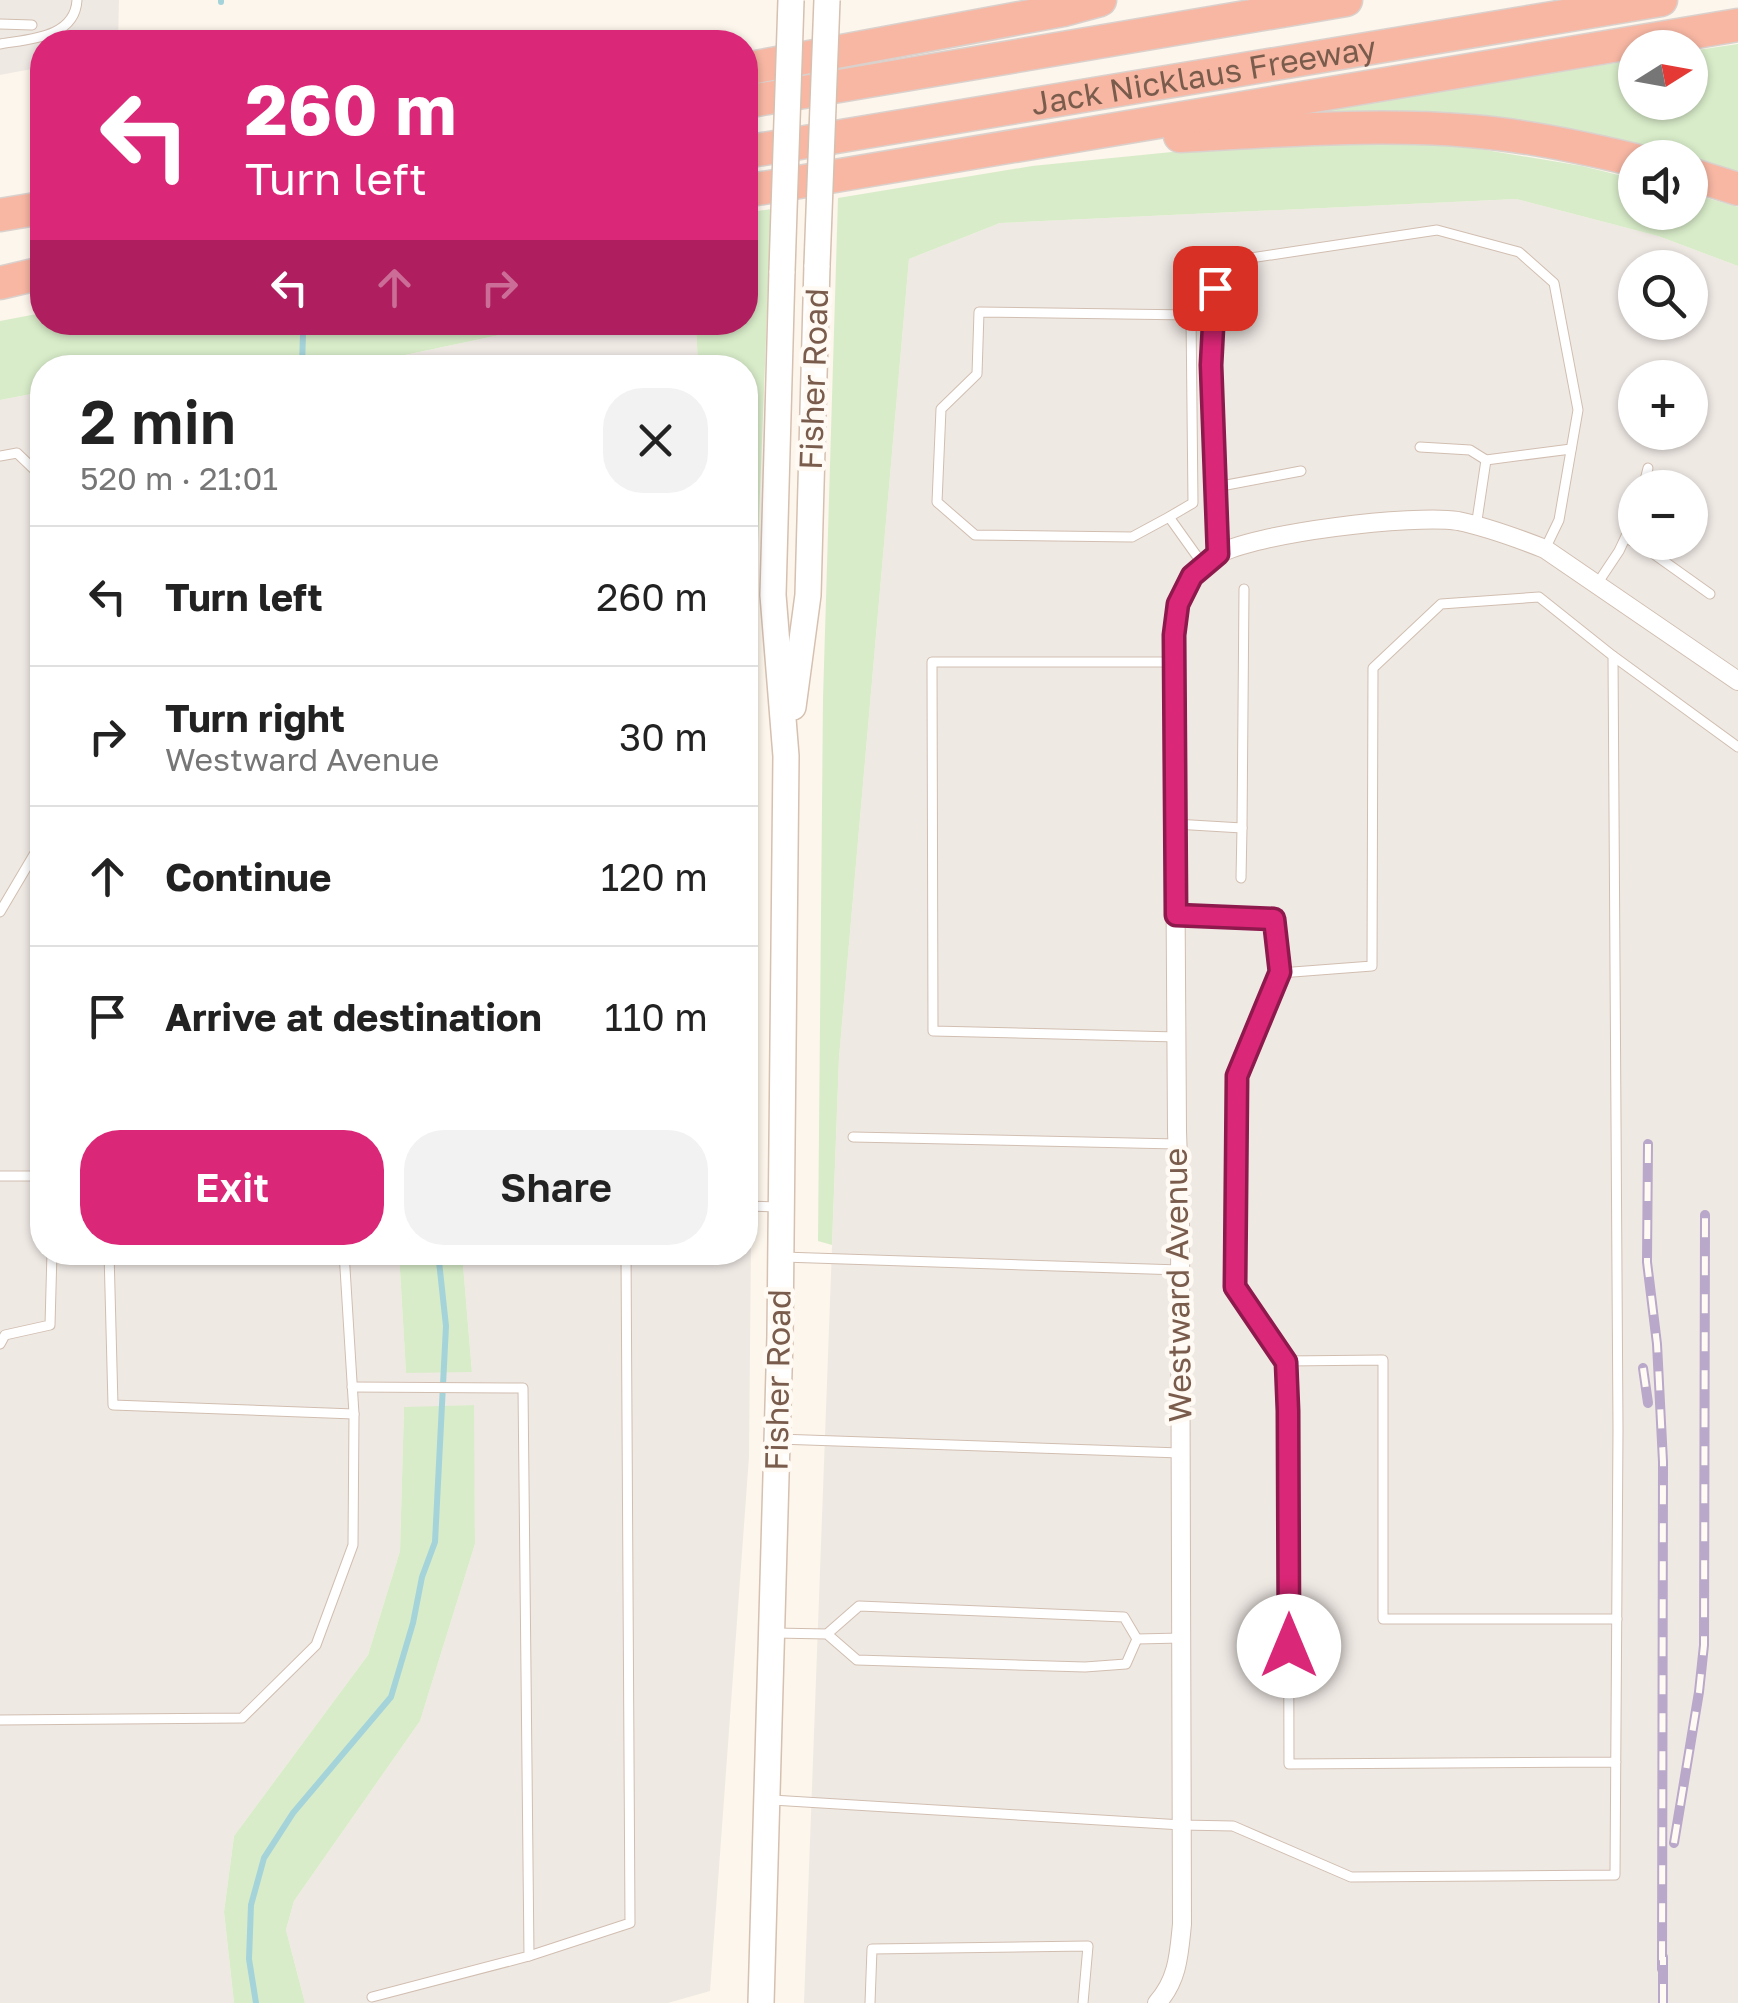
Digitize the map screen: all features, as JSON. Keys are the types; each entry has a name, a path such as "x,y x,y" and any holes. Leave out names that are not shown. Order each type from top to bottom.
{"highway":[{"path":"758,67 1046,14 1100,0"},
{"name":"Jack Nicklaus Freeway","path":"758,100 1346,0"},
{"name":"Jack Nicklaus Freeway","path":"758,150 1660,0"},
{"path":"758,189 1738,24"},
{"path":"1026,143 1314,129 1468,131 1618,157"},
{"path":"1708,180 1738,189"},
{"path":"0,215 30,210"},
{"path":"0,286 30,277"},
{"path":"0,286 30,285"}],"main road":[{"name":"Fisher Road","path":"762,2003 781,1256 786,756 773,594 791,0"},
{"name":"Fisher Road","path":"786,756 808,596 827,0"}],"street":[{"path":"1205,565 1252,543 1308,531 1415,520 1456,521 1545,549 1738,681"},
{"name":"Westward Avenue","path":"1162,1998 1177,1972 1182,1924 1174,635 1178,604 1205,565"}],"lane":[{"path":"58,30 76,11 77,0"},
{"path":"0,24 32,25"},
{"path":"0,44 30,39"},
{"path":"1205,565 1216,487 1211,365 1215,288 1244,259 1437,230 1520,252 1554,284 1578,410 1559,520 1545,549"},
{"path":"979,312 1191,314 1193,504 1169,517 1132,537 975,535 937,502 940,409 977,374 979,312"},
{"path":"1420,447 1470,450 1486,460 1571,449"},
{"path":"0,456 17,453 30,465"},
{"path":"1476,527 1486,460"},
{"path":"1216,487 1302,470"},
{"path":"1169,517 1205,565"},
{"path":"1596,584 1618,550"},
{"path":"1662,560 1710,594"},
{"path":"1241,878 1244,589"},
{"path":"1280,972 1372,966 1373,668 1441,604 1539,597 1738,747"},
{"path":"767,1800 1233,1826 1351,1877 1615,1876 1618,1410 1614,656"},
{"path":"1174,662 932,662 933,1031 1176,1038"},
{"path":"1175,824 1242,828"},
{"path":"0,912 30,861"},
{"path":"1176,915 1274,919 1280,972 1237,1076 1235,1287 1286,1362 1290,1764 1616,1762"},
{"path":"854,1137 1177,1144"},
{"path":"0,1176 30,1176"},
{"path":"758,1207 781,1208"},
{"path":"781,1256 1180,1270"},
{"path":"0,1344 5,1335 50,1325 52,1265"},
{"path":"109,1265 113,1405 354,1414"},
{"path":"0,1720 242,1718 316,1645 353,1545 354,1414 345,1265"},
{"path":"372,1997 529,1956 630,1924 626,1265"},
{"path":"1286,1362 1383,1360 1383,1619 1617,1619"},
{"path":"352,1387 523,1388 529,1956"},
{"path":"777,1439 1180,1453"},
{"path":"827,1634 859,1606 1124,1617 1137,1639"},
{"path":"772,1633 827,1634 857,1660 1085,1667 1126,1664 1137,1639"},
{"path":"1137,1639 1181,1638"},
{"path":"870,2003 872,1949 1088,1946 1083,2003"}],"shaded area":[{"path":"0,0 119,0 118,30 30,30 30,69 0,75"},
{"path":"1516,199 1618,226 1618,230 1658,236 1695,250 1618,250 1618,340 1708,340 1708,255 1738,266 1738,2003 804,2003 839,1058 909,259 1000,223"},
{"path":"499,335 697,335 697,355 405,355"},
{"path":"30,394 30,1265 400,1265 406,1372 472,1372 463,1265 751,1265 749,1457 710,1991 668,2003 305,2003 286,1930 294,1901 420,1721 475,1544 473,1405 404,1408 400,1551 368,1655 234,1836 224,1912 234,2003 0,2003 0,400"}],"green space":[{"path":"1738,44 1738,182 1708,172 1708,140 1618,140 1618,148 1576,138 1270,117 1618,63 1618,120 1708,120 1708,48"},
{"path":"1358,141 1462,146 1582,166 1618,175 1618,226 1516,199 1000,223 909,259 839,1058 832,1245 818,1241 823,699 838,198 1032,166 1202,149"},
{"path":"1708,198 1738,207 1738,266 1708,255 1708,250 1695,250 1635,230 1708,230"},
{"path":"771,209 758,544 758,355 697,355 697,335 758,335 758,211"},
{"path":"30,315 30,335 499,335 405,355 30,355 30,394 0,400 0,321"},
{"path":"400,1265 463,1265 472,1372 406,1373"},
{"path":"474,1405 475,1544 420,1721 294,1901 286,1930 305,2003 234,2003 224,1912 234,1836 368,1655 400,1551 404,1407"}],"waterway":[{"path":"302,355 303,335"},
{"path":"256,2003 249,1959 251,1905 264,1858 293,1813 391,1697 435,1542 446,1326 439,1265"}],"railway":[{"path":"1648,1144 1647,1262 1657,1344 1663,1462 1662,1969"},
{"path":"1674,1843 1704,1645 1705,1215"},
{"path":"1643,1368 1648,1403"},
{"path":"1663,1957 1663,2003"}],"route":[{"path":"1215,288 1211,365 1218,554 1192,576 1178,604 1174,635 1176,915 1274,919 1280,972 1237,1076 1235,1287 1286,1362 1289,1646"}]}
